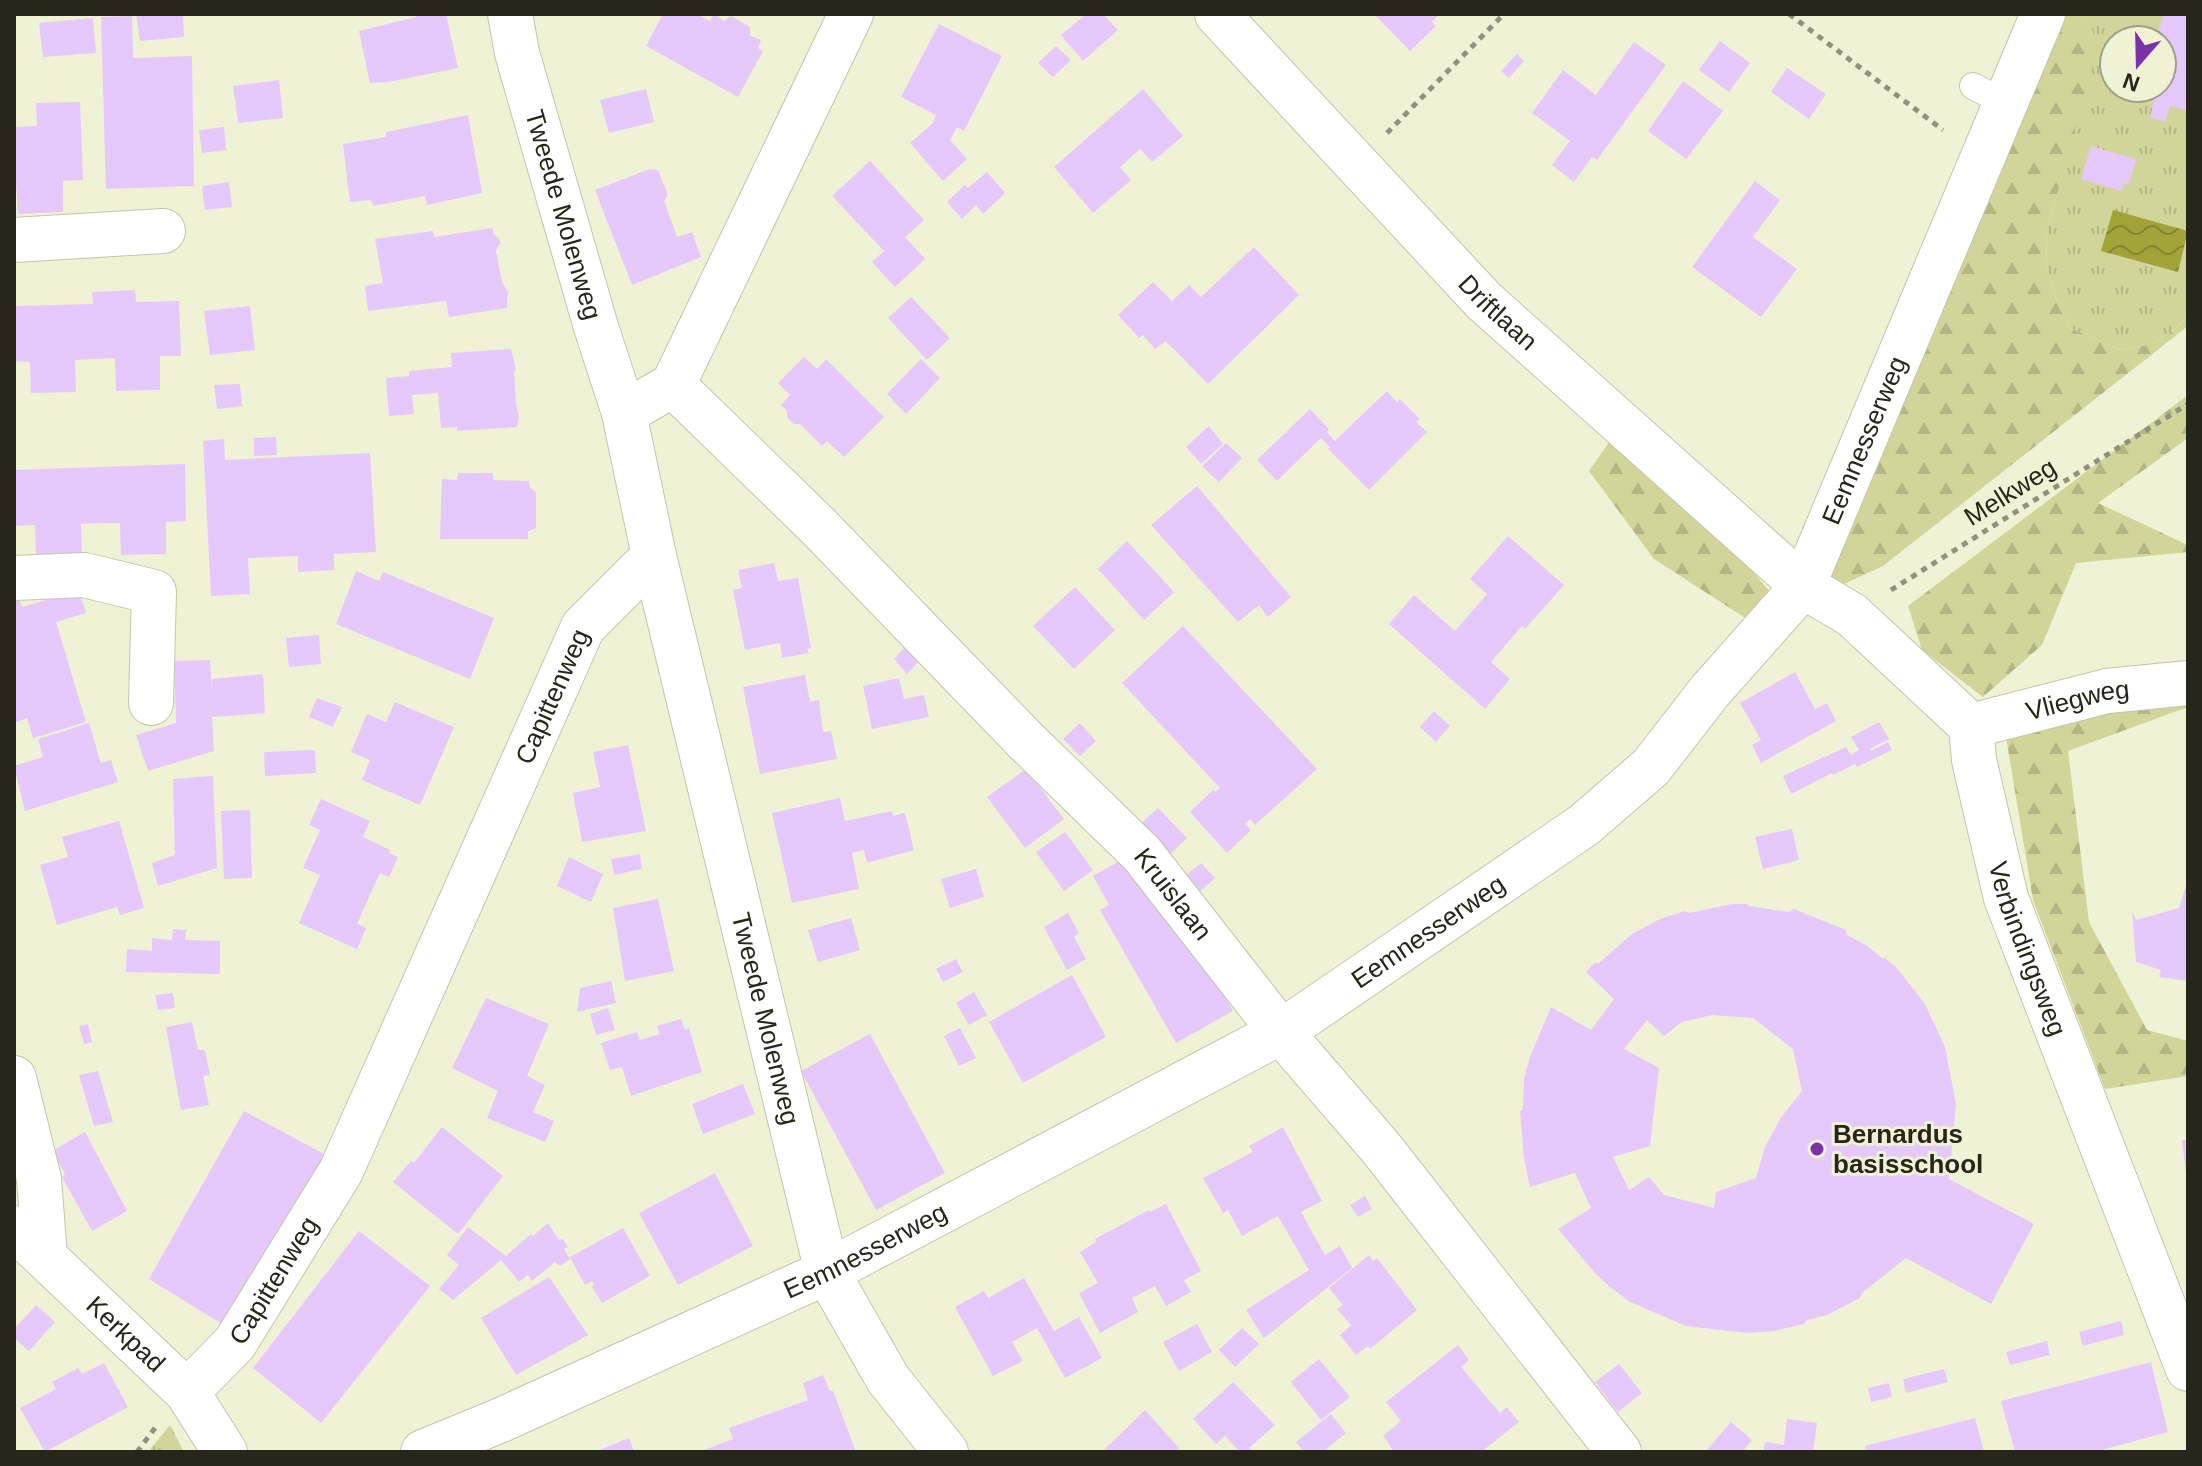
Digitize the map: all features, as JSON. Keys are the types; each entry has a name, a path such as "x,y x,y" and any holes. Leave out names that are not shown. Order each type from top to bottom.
{"street":[{"name":"Tweede Molenweg","path":"510,14 517,53 569,236 624,413"},
{"path":"654,556 624,413 673,385 851,14"},
{"name":"Driftlaan","path":"1217,14 1484,301 1803,586"},
{"name":"Eemnesserweg","path":"423,1452 501,1420 827,1272 1281,1032 1584,825 1651,767 1710,691 1803,586 1982,160 1989,95 2043,14"},
{"path":"14,240 163,231"},
{"name":"Kruislaan","path":"673,385 819,527 1024,739 1142,854 1281,1032 1381,1148 1619,1452"},
{"name":"Tweede Molenweg","path":"654,556 827,1272 888,1379 946,1452"},
{"name":"Capittenweg","path":"187,1392 235,1343 341,1171 583,627 654,556"},
{"path":"14,578 84,575 154,592 151,703"},
{"path":"1803,586 1852,615 1971,726"},
{"name":"Vliegweg","path":"1971,726 2107,691 2188,683"},
{"name":"Verbindingsweg","path":"1971,726 1974,760 2006,898 2188,1369"},
{"path":"14,1078 39,1179 30,1243"},
{"name":"Kerkpad","path":"30,1243 187,1392 225,1452"}],"path":[{"path":"1357,165 1504,14"},
{"path":"1789,14 1982,160"},
{"name":"Melkweg","path":"1852,615 2188,404"}],"green space":[{"path":"2062,14 2084,14 2098,47 2047,231 2046,259 2058,305 2070,328 2121,350 2152,344 2178,327 2188,315 2188,326 1883,566 1840,586 1824,583"},
{"path":"2084,14 2188,14 2188,315 2178,327 2152,344 2121,350 2070,328 2050,280 2046,259 2047,231 2098,43"},
{"path":"2188,395 2188,438 2098,503 2188,545 2188,552 2076,563 2042,645 1983,697 1922,650 1908,606"},
{"path":"1612,438 1741,557 1774,597 1750,621 1654,559 1589,471"},
{"path":"2188,701 2188,707 2068,751 2089,922 2147,1030 2188,1041 2188,1076 2105,1089 2033,900 2006,737 2116,707"},
{"path":"170,1425 184,1452 148,1452"}],"water":[{"path":"2113,210 2188,231 2178,272 2101,251"}],"building":[{"path":"136,14 183,14 184,37 140,41"},
{"path":"415,14 446,14 458,68 370,83 359,31 416,17"},
{"path":"663,14 696,14 710,21 714,14 724,21 731,16 750,27 750,36 761,40 758,48 763,51 738,97 646,46"},
{"path":"1086,14 1103,14 1118,30 1083,61 1061,35"},
{"path":"1374,14 1440,14 1432,22 1436,26 1410,51"},
{"path":"2164,14 2188,14 2188,111 2170,106 2165,122 2150,117 2153,104 2178,104 2178,24 2161,24"},
{"path":"132,16 133,58 192,56 194,186 106,189 101,17"},
{"path":"93,18 96,53 43,57 39,23"},
{"path":"939,24 1002,56 964,131 957,127 950,140 967,159 943,181 910,143 932,124 936,115 901,97"},
{"path":"1720,41 1750,63 1729,92 1699,70"},
{"path":"1634,42 1666,65 1597,160 1592,157 1574,182 1552,165 1570,141 1532,113 1563,70 1596,95"},
{"path":"1056,46 1071,60 1053,77 1038,63"},
{"path":"1517,54 1524,61 1509,78 1501,71"},
{"path":"1787,68 1826,94 1809,119 1771,92"},
{"path":"279,80 283,118 238,123 233,86"},
{"path":"1683,81 1723,111 1686,159 1648,131"},
{"path":"646,89 654,122 609,133 600,100"},
{"path":"1143,89 1183,136 1152,162 1140,149 1120,167 1131,180 1093,213 1054,167"},
{"path":"80,102 83,180 63,181 63,212 18,214 14,182 14,127 37,126 36,103"},
{"path":"468,115 482,193 427,205 425,196 373,206 371,200 350,202 343,144 386,137 386,132"},
{"path":"224,127 226,150 202,153 199,130"},
{"path":"2091,146 2136,159 2129,184 2125,183 2122,191 2081,179"},
{"path":"870,161 924,220 905,237 925,259 895,287 872,262 884,251 832,196"},
{"path":"650,169 658,170 668,195 664,201 677,237 692,232 701,257 632,285 595,190"},
{"path":"987,172 1005,193 983,214 976,205 962,219 947,202 965,185 968,188"},
{"path":"1755,181 1780,200 1753,237 1797,269 1761,317 1692,267"},
{"path":"229,182 232,207 205,210 202,186"},
{"path":"493,228 493,233 501,242 496,250 502,282 508,292 507,308 449,317 446,301 368,311 365,286 383,283 375,239 433,231 434,237"},
{"path":"1254,247 1299,295 1208,384 1166,341 1155,349 1143,335 1139,338 1118,315 1153,282 1172,301 1189,285 1201,297"},
{"path":"135,290 136,302 179,301 181,356 160,356 160,390 116,391 115,358 75,360 76,392 31,393 30,362 14,361 14,306 93,304 92,292"},
{"path":"911,297 950,338 927,360 888,318"},
{"path":"250,306 255,350 210,355 204,311"},
{"path":"511,349 516,370 517,427 457,431 457,427 441,428 438,393 412,395 414,414 389,416 386,378 409,376 409,371 452,367 451,353"},
{"path":"804,357 817,369 826,359 884,417 844,457 827,441 822,446 800,424 794,424 781,405 790,395 778,383"},
{"path":"921,359 940,378 906,414 887,394"},
{"path":"240,384 242,406 217,409 214,385"},
{"path":"1387,391 1420,419 1416,422 1427,432 1369,490 1321,438 1277,481 1257,460 1310,409 1329,429 1327,432 1335,441"},
{"path":"1209,426 1223,444 1201,464 1186,447"},
{"path":"276,437 277,455 254,456 254,438"},
{"path":"224,439 225,460 370,453 376,552 334,554 334,570 298,572 298,556 248,558 250,594 211,596 203,441"},
{"path":"1226,443 1242,458 1219,482 1202,466"},
{"path":"185,464 186,521 166,522 166,554 121,555 120,523 101,523 81,524 82,557 36,558 35,525 14,526 14,470"},
{"path":"458,473 493,473 493,480 529,481 530,488 536,492 536,528 528,531 528,539 440,539 442,479 457,480"},
{"path":"1197,486 1291,597 1268,617 1259,605 1238,622 1151,525"},
{"path":"1508,536 1564,585 1491,662 1510,679 1485,709 1389,624 1414,595 1455,631 1487,594 1470,579"},
{"path":"1127,541 1174,592 1144,620 1098,569"},
{"path":"774,563 778,581 798,578 811,648 807,649 809,653 782,658 780,643 745,650 733,590 742,588 738,570"},
{"path":"356,571 379,581 383,572 494,618 470,679 336,624"},
{"path":"14,586 22,607 79,590 86,613 56,622 86,722 33,738 27,718 14,723"},
{"path":"1075,587 1115,630 1074,669 1033,626"},
{"path":"1183,626 1317,769 1255,825 1250,819 1245,824 1251,830 1227,853 1190,812 1213,790 1215,792 1220,788 1122,683"},
{"path":"319,635 321,664 289,667 286,638"},
{"path":"905,647 919,661 907,674 894,659"},
{"path":"210,660 212,693 212,679 263,674 265,713 212,717 214,751 148,771 136,735 176,723 174,661"},
{"path":"1795,672 1815,709 1827,703 1836,721 1761,763 1752,745 1761,740 1740,703"},
{"path":"805,675 810,702 819,700 823,732 831,731 837,759 760,774 743,687"},
{"path":"899,678 904,699 924,695 929,717 872,729 863,686"},
{"path":"317,698 342,707 333,727 309,717"},
{"path":"395,702 454,727 420,805 362,780 370,760 351,752 367,714 386,722"},
{"path":"1434,711 1450,726 1436,742 1420,727"},
{"path":"1879,722 1889,739 1870,749 1888,742 1892,750 1857,767 1855,764 1832,773 1791,794 1783,776 1846,747 1851,755 1859,750 1851,737"},
{"path":"89,723 101,763 111,760 118,782 25,811 14,766 43,757 38,739"},
{"path":"1080,723 1096,741 1080,756 1063,739"},
{"path":"628,745 646,831 582,842 573,793 600,787 593,752"},
{"path":"315,750 316,773 265,776 264,752"},
{"path":"1026,769 1064,819 1025,848 987,797"},
{"path":"213,776 217,868 158,886 152,863 175,855 173,779"},
{"path":"840,798 845,821 892,811 893,816 905,813 914,850 867,863 864,850 852,853 859,889 792,903 772,813"},
{"path":"321,799 370,821 363,837 398,857 389,877 380,873 369,897 357,924 366,928 357,949 299,923 320,875 303,868 320,830 309,825"},
{"path":"1158,808 1187,838 1167,857 1138,826"},
{"path":"250,810 252,878 224,879 221,811"},
{"path":"119,821 144,908 120,915 117,907 57,925 40,865 68,857 62,837"},
{"path":"1792,829 1799,860 1763,869 1755,837"},
{"path":"1065,832 1093,870 1064,891 1036,852"},
{"path":"640,854 642,869 614,875 611,859"},
{"path":"1129,856 1194,940 1233,1011 1176,1043 1100,910 1109,905 1093,876"},
{"path":"569,857 603,874 591,902 557,886"},
{"path":"1201,863 1215,878 1198,893 1184,877"},
{"path":"976,869 984,897 950,908 941,879"},
{"path":"2187,882 2188,981 2159,977 2161,970 2136,962 2132,911 2136,920 2179,908"},
{"path":"658,899 674,971 625,981 613,908"},
{"path":"1732,904 1789,912 1794,909 1846,930 1847,935 1885,958 1925,1004 1945,1047 1956,1104 1949,1179 2034,1224 1991,1304 1906,1258 1862,1293 1860,1298 1804,1324 1748,1333 1686,1326 1630,1302 1610,1287 1558,1229 1591,1208 1575,1173 1530,1187 1520,1111 1523,1109 1524,1079 1530,1057 1551,1007 1591,1030 1614,999 1586,972 1594,963 1599,963 1632,934 1660,919 1685,911 1689,913","holes":["1712,1015 1753,1018 1793,1049 1802,1091 1780,1119 1765,1147 1756,1178 1716,1192 1714,1208 1664,1195 1649,1177 1629,1190 1613,1157 1650,1146 1659,1068 1624,1049 1647,1020 1664,1036 1682,1022"]},
{"path":"1068,913 1079,933 1074,937 1086,959 1067,970 1044,927"},
{"path":"851,918 860,950 818,962 808,930"},
{"path":"173,929 186,930 185,940 220,941 220,974 126,972 127,949 152,951 152,938 172,940"},
{"path":"956,959 963,972 943,982 936,969"},
{"path":"1072,975 1106,1037 1023,1083 989,1022"},
{"path":"611,981 616,1003 577,1012 580,988"},
{"path":"974,992 987,1015 969,1025 956,1003"},
{"path":"173,993 175,1008 158,1010 155,995"},
{"path":"486,998 549,1024 527,1076 545,1085 533,1112 554,1121 545,1142 487,1118 498,1091 452,1068"},
{"path":"608,1008 615,1030 596,1035 590,1014"},
{"path":"681,1019 685,1030 689,1028 702,1072 631,1096 622,1067 610,1070 601,1043 637,1032 640,1040 660,1034 657,1026"},
{"path":"192,1022 198,1050 205,1050 210,1075 203,1076 209,1105 181,1110 166,1027"},
{"path":"88,1024 92,1042 84,1044 79,1026"},
{"path":"960,1028 976,1058 959,1066 944,1036"},
{"path":"870,1034 945,1173 876,1210 801,1071"},
{"path":"98,1071 113,1122 94,1126 79,1075"},
{"path":"743,1084 755,1114 703,1134 692,1104"},
{"path":"244,1111 326,1155 225,1326 149,1279"},
{"path":"442,1127 503,1176 458,1234 393,1182 411,1161 414,1163"},
{"path":"1283,1127 1322,1201 1301,1212 1325,1255 1340,1246 1352,1268 1264,1338 1246,1310 1309,1270 1278,1216 1242,1236 1228,1210 1223,1213 1203,1178 1253,1152 1249,1146"},
{"path":"85,1132 127,1211 92,1231 62,1177 65,1174 52,1151"},
{"path":"2188,1139 2188,1173 2186,1174 2182,1140"},
{"path":"715,1173 753,1246 678,1285 639,1213"},
{"path":"1365,1196 1372,1209 1358,1217 1350,1205"},
{"path":"1166,1204 1201,1271 1184,1280 1191,1292 1166,1306 1155,1286 1132,1298 1138,1312 1100,1333 1079,1293 1098,1283 1080,1252 1096,1242 1095,1239"},
{"path":"548,1223 559,1240 563,1239 568,1247 564,1249 570,1259 560,1266 555,1262 532,1281 528,1275 519,1282 501,1260 453,1300 439,1289 459,1265 447,1255 468,1227 506,1256"},
{"path":"623,1228 650,1276 602,1303 592,1287 592,1281 585,1285 570,1257"},
{"path":"359,1231 430,1286 321,1423 253,1368"},
{"path":"1369,1255 1373,1261 1377,1258 1417,1310 1370,1349 1368,1346 1356,1355 1340,1335 1351,1325 1337,1309 1343,1305 1329,1288"},
{"path":"549,1277 588,1335 516,1375 481,1318"},
{"path":"1024,1278 1054,1331 1079,1317 1102,1358 1065,1378 1037,1328 1012,1342 1023,1361 993,1376 955,1307 984,1291 988,1298"},
{"path":"36,1305 55,1322 29,1351 14,1338 14,1329"},
{"path":"2121,1321 2124,1335 2083,1346 2079,1332"},
{"path":"1197,1324 1212,1352 1179,1371 1163,1342"},
{"path":"1242,1328 1259,1344 1235,1367 1219,1350"},
{"path":"2047,1341 2050,1355 2010,1365 2006,1352"},
{"path":"1458,1345 1469,1360 1461,1367 1500,1413 1507,1407 1519,1422 1481,1452 1394,1452 1383,1436 1401,1421 1386,1402"},
{"path":"1319,1359 1350,1397 1321,1420 1291,1382"},
{"path":"2151,1362 2168,1432 2094,1452 2015,1452 2001,1401"},
{"path":"104,1363 128,1407 45,1452 20,1408 56,1389 52,1382 78,1368 82,1374"},
{"path":"1619,1364 1642,1393 1618,1412 1595,1382"},
{"path":"1944,1369 1948,1382 1906,1393 1903,1379"},
{"path":"823,1375 830,1391 833,1391 856,1452 699,1452 733,1439 729,1428 808,1400 803,1383"},
{"path":"1233,1382 1275,1425 1249,1448 1253,1452 1240,1452 1225,1436 1216,1444 1193,1419"},
{"path":"1889,1383 1892,1397 1871,1402 1868,1388"},
{"path":"1145,1410 1179,1448 1174,1452 1102,1452"},
{"path":"1331,1414 1346,1433 1323,1452 1304,1452 1296,1442"},
{"path":"1975,1418 1984,1452 1867,1452 1865,1446"},
{"path":"1787,1419 1817,1423 1813,1452 1763,1452 1765,1442 1784,1445"},
{"path":"1731,1422 1752,1440 1742,1452 1705,1452"},
{"path":"629,1438 634,1452 594,1452"}],"place":[{"name":"Bernardus basisschool","path":"1817,1149"}]}
